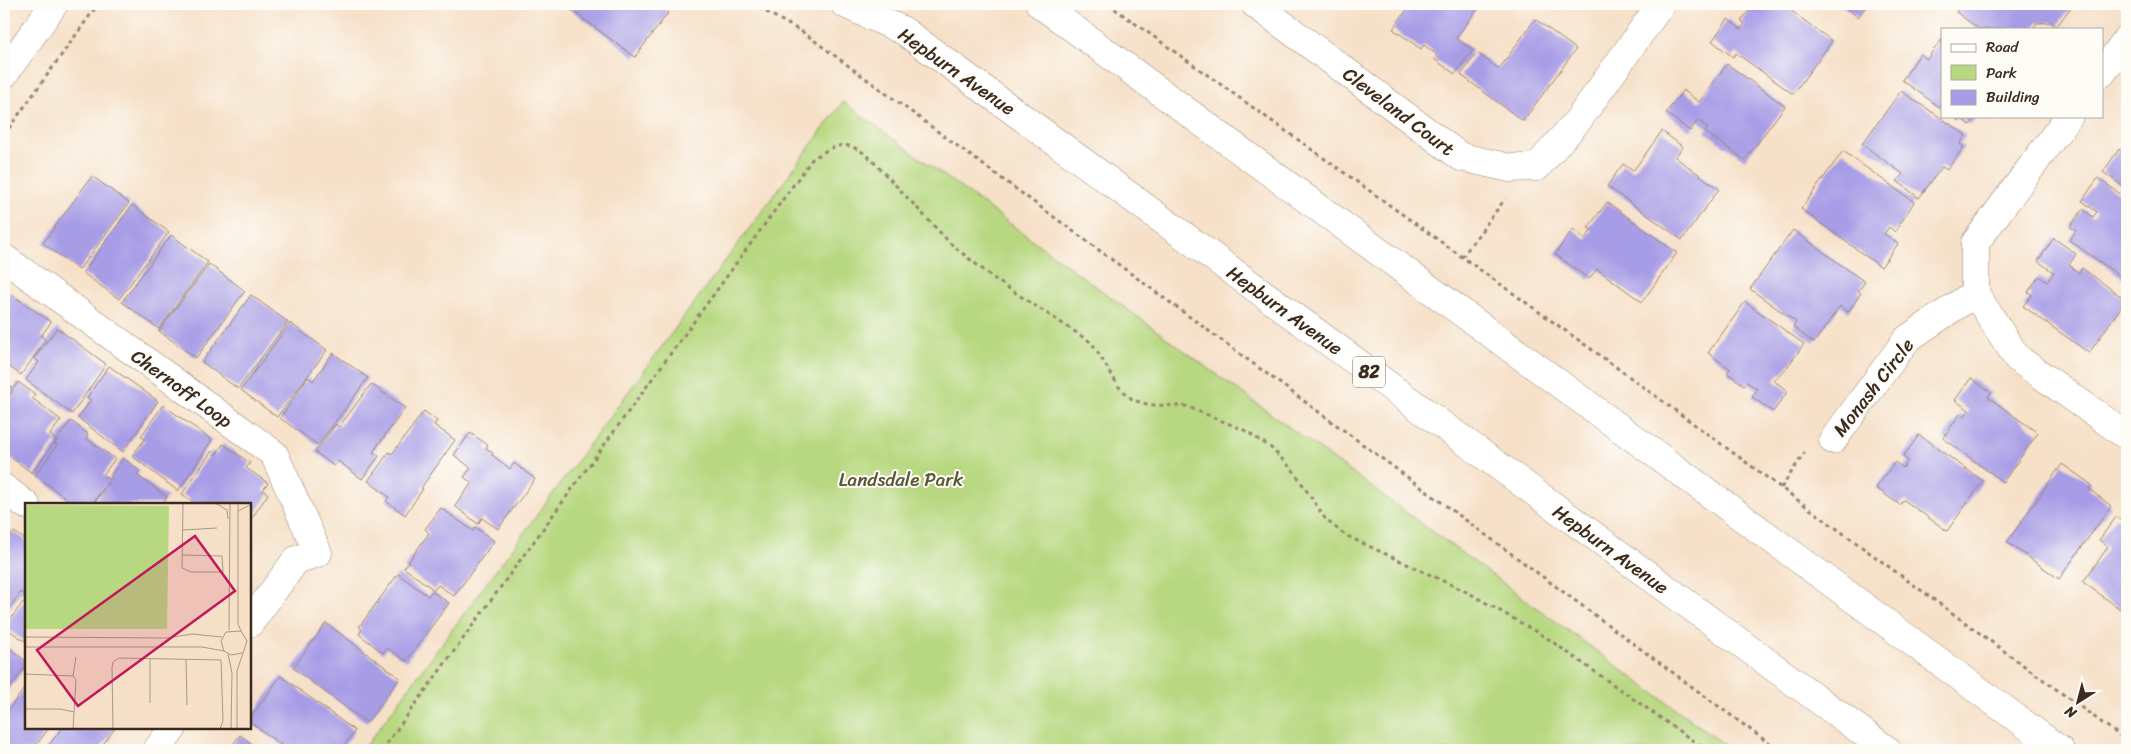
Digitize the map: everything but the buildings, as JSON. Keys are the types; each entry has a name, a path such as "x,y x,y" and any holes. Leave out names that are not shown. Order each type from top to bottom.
{"main road":[{"path":"4,74 54,4"},
{"name":"Hepburn Avenue","path":"845,4 904,31 1887,750"},
{"path":"1040,4 2060,750"},
{"name":"Cleveland Court","path":"1255,4 1461,157 1510,168 1537,167 1578,119 1661,4"},
{"path":"2104,69 2127,39"},
{"path":"2068,118 1975,242 1975,293 2017,358 2127,436"},
{"name":"Chernoff Loop","path":"4,258 274,454 318,553 296,560 251,622"},
{"name":"Monash Circle","path":"1833,440 1907,339 1975,293"},
{"path":"4,488 25,504"},
{"path":"157,750 172,729"}],"path":[{"path":"4,134 98,4"},
{"path":"752,4 804,33 1778,750"},
{"path":"1108,4 1462,257 2127,741"},
{"path":"382,750 813,158 836,145 852,145 867,155 952,245 996,280 1092,343 1119,387 1133,400 1150,405 1186,406 1244,430 1270,447 1293,470 1326,520 1345,535 1469,593 1547,638 1706,750"},
{"path":"1462,257 1505,199 1510,168"},
{"name":"Monash Circle","path":"1781,488 1806,452 1833,440"}],"green space":[{"name":"Landsdale Park","path":"843,102 1732,750 363,750"}]}
